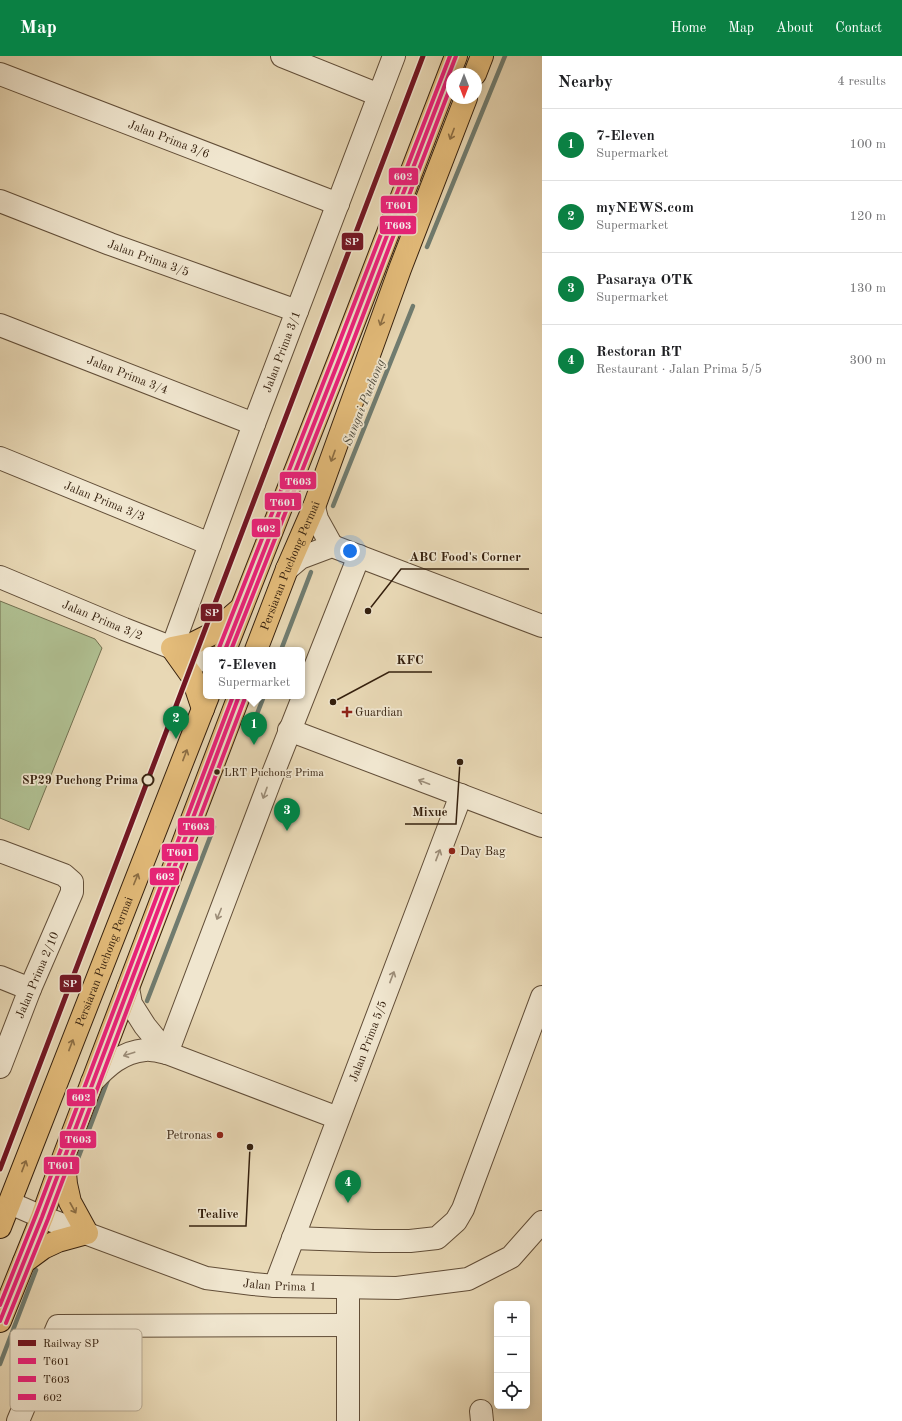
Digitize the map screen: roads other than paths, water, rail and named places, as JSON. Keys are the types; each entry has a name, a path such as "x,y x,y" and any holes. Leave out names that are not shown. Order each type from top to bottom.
{"main road":[{"path":"226,647 456,56"},
{"path":"477,68 482,56"},
{"name":"Persiaran Puchong Permai","path":"257,647 287,569 314,506 400,269 464,104"},
{"path":"377,262 400,269"},
{"path":"203,698 192,676 172,648 192,644 210,635 242,608"},
{"path":"0,1321 42,1217 238,699"},
{"name":"Persiaran Puchong Permai","path":"0,1227 205,702"},
{"path":"24,1262 43,1248 58,1241 87,1232 70,1202 66,1184 64,1156"}],"street":[{"path":"282,56 379,95"},
{"name":"Jalan Prima 3/1","path":"172,648 254,424 394,56"},
{"name":"Jalan Prima 3/6","path":"0,74 338,204"},
{"name":"Jalan Prima 3/5","path":"0,202 110,244 297,311"},
{"name":"Jalan Prima 3/4","path":"0,325 254,424"},
{"name":"Jalan Prima 3/3","path":"0,458 210,544"},
{"path":"314,506 317,519 332,546 542,626"},
{"path":"287,569 300,558 332,546"},
{"path":"305,690 359,556"},
{"name":"Jalan Prima 3/2","path":"0,577 203,661"},
{"path":"167,1053 301,699"},
{"path":"289,730 542,826"},
{"name":"Jalan Prima 5/5","path":"275,1286 461,795"},
{"name":"Jalan Prima 2/10","path":"0,851 64,876 72,882 72,892 30,989 0,1067"},
{"path":"0,977 30,989"},
{"path":"128,988 130,1004 145,1026 167,1053"},
{"path":"293,1238 410,1241 437,1238 456,1221 463,1209 542,997"},
{"path":"92,1082 110,1063 124,1055 146,1050 167,1053 338,1118"},
{"name":"Jalan Prima 1","path":"10,1203 42,1217 87,1232 206,1278 275,1286 397,1288 468,1279 511,1257 542,1222"},
{"path":"348,1288 348,1421"},
{"path":"57,1329 58,1326 348,1325"},
{"path":"18,1421 22,1411"}],"waterway":[{"name":"Sungai Puchong","path":"427,247 505,56"},
{"name":"Sungai Puchong","path":"333,506 413,306"},
{"name":"Sungai Puchong","path":"282,647 311,572"},
{"name":"Sungai Puchong","path":"255,719 263,699"},
{"name":"Sungai Puchong","path":"147,1001 214,827"},
{"name":"Sungai Puchong","path":"74,1169 109,1077"},
{"name":"Sungai Puchong","path":"13,1329 36,1270"},
{"name":"Sungai Puchong","path":"0,1364 10,1338"}],"rail line":[{"name":"SP","path":"0,1169 423,56"}],"place":[{"name":"ABC Food's Corner","path":"368,611"},
{"name":"KFC","path":"333,702"},
{"name":"Guardian","path":"347,712"},
{"name":"myNEWS.com","path":"176,739"},
{"name":"7-Eleven","path":"254,745"},
{"name":"Mixue","path":"460,762"},
{"name":"LRT Puchong Prima","path":"217,772"},
{"name":"SP29 Puchong Prima","path":"148,780"},
{"name":"Pasaraya OTK","path":"287,831"},
{"name":"Day Bag","path":"452,851"},
{"name":"Petronas","path":"220,1135"},
{"name":"Tealive","path":"250,1147"},
{"name":"Restoran RT","path":"348,1203"}]}
